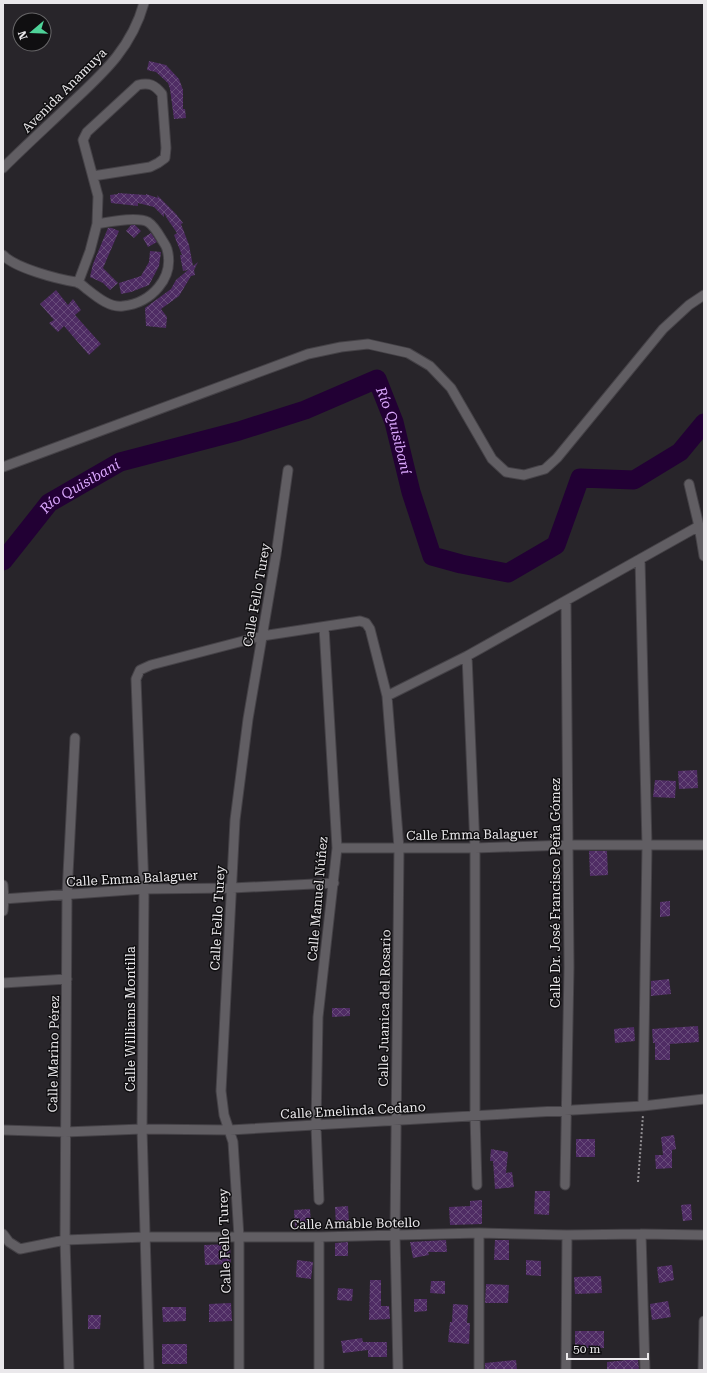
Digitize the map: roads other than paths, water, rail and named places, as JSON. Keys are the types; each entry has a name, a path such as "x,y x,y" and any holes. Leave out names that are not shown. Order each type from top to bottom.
{"street":[{"name":"Avenida Anamuya","path":"3,168 109,67 125,46 136,26 144,3"},
{"path":"78,283 90,251 97,224 98,196 94,176 84,148 83,140 87,132 138,85 146,83 157,87 162,94 166,148 165,158 158,164 150,167 94,176"},
{"path":"3,254 7,259 32,270 78,283 106,303 122,306 140,301 155,292 167,275 168,262 167,249 158,233 148,222 137,220 120,220 97,224"},
{"path":"3,467 308,354 341,347 368,344 408,353 430,366 451,388 492,459 506,472 524,475 545,469 557,458 663,329 689,305 704,295"},
{"name":"Calle Fello Turey","path":"239,1370 239,1237 233,1142 224,1115 221,1091 235,820 248,720 276,555 288,470"},
{"path":"689,484 699,526 704,556"},
{"path":"387,696 467,656 699,526"},
{"path":"640,559 647,846 644,1106"},
{"name":"Calle Dr. José Francisco Peña Gómez","path":"566,601 569,967 566,1185"},
{"name":"Calle Juanica del Rosario","path":"324,627 360,622 366,623 370,629 387,696 399,848 395,1235 398,1370"},
{"path":"262,636 324,627"},
{"name":"Calle Manuel Núñez","path":"319,1200 316,1126 318,1017 337,848 324,627"},
{"name":"Calle Williams Montilla","path":"149,1370 142,1128 144,889 136,679 140,670 151,665 262,636"},
{"path":"467,656 475,848 475,1116 477,1185"},
{"name":"Calle Marino Pérez","path":"69,1370 65,1240 65,1132 68,894 76,738"},
{"name":"Calle Emma Balaguer","path":"337,848 704,845"},
{"name":"Calle Emma Balaguer","path":"4,899 144,889 232,888 334,883"},
{"path":"3,885 3,911"},
{"path":"3,983 67,979"},
{"name":"Calle Emelinda Cedano","path":"3,1130 65,1132 142,1128 230,1130 644,1106 704,1099"},
{"path":"479,1233 479,1370"},
{"name":"Calle Amable Botello","path":"6,1238 20,1249 65,1240 145,1237 319,1237 479,1233 567,1235 704,1235"},
{"path":"641,1234 645,1370"},
{"path":"566,1370 567,1235"},
{"path":"319,1237 319,1370"},
{"path":"703,1370 704,1321"}],"waterway":[{"name":"Río Quisibaní","path":"3,561 49,503 120,462 239,431 305,410 377,379 394,422 411,492 432,556 461,564 508,573 556,545 580,478 634,480 680,452 704,423"}]}
